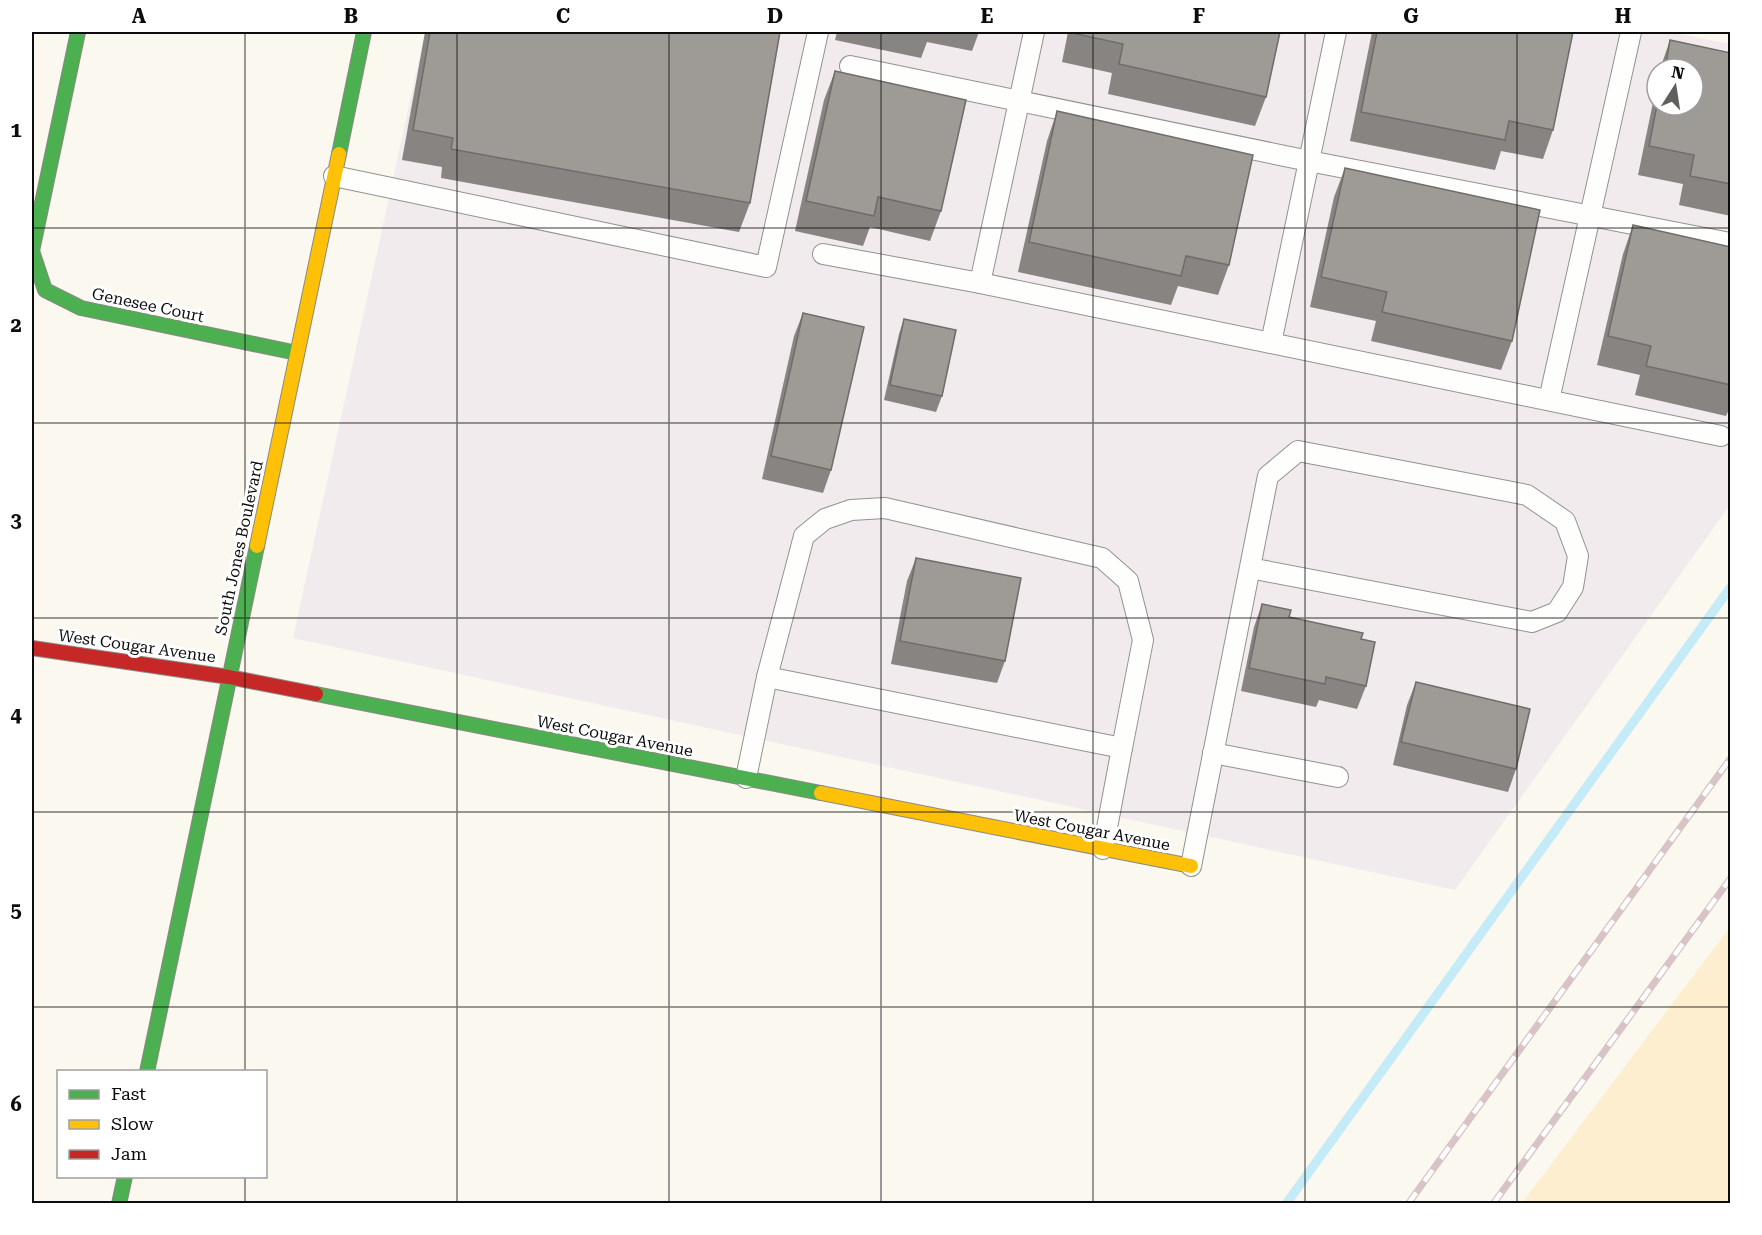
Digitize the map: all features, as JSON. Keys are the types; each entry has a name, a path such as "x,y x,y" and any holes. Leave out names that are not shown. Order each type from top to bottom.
{"street":[{"name":"Genesee Court","path":"78,32 32,251 45,290 81,308 297,353"},
{"name":"South Jones Boulevard","path":"147,1070 364,32"},
{"name":"West Cougar Avenue","path":"32,648 229,677 1191,866"},
{"path":"119,1203 125,1178"}],"lane":[{"path":"334,176 766,267 818,32"},
{"path":"980,284 1034,32"},
{"path":"1271,343 1336,32"},
{"path":"1550,400 1631,32"},
{"path":"850,66 1309,161 1731,243"},
{"path":"823,254 1721,436"},
{"path":"1191,866 1268,476 1298,451 1527,495 1565,521 1578,556 1574,587 1557,612 1532,622 1250,568"},
{"path":"746,778 767,677 804,536 825,519 851,510 885,508 1102,558 1128,581 1143,640 1103,849"},
{"path":"767,677 1122,748"},
{"path":"1213,753 1338,777"}],"shaded area":[{"path":"425,32 1670,32 1730,44 1730,505 1455,890 293,638"}],"sand":[{"path":"1730,927 1730,1203 1522,1203"}],"building":[{"path":"430,32 780,32 750,203 451,149 453,138 413,130"},
{"path":"1072,32 1280,32 1266,97 1119,64 1123,44"},
{"path":"1377,32 1573,32 1553,130 1509,121 1505,140 1361,112"},
{"path":"1670,40 1731,53 1731,184 1690,176 1694,155 1649,146 1655,117 1705,117 1705,57 1667,57"},
{"path":"835,71 966,100 941,211 878,197 874,216 806,201"},
{"path":"1057,111 1253,155 1229,265 1186,256 1181,276 1029,242"},
{"path":"1345,168 1540,210 1512,341 1382,312 1387,292 1321,277"},
{"path":"1633,225 1731,247 1731,385 1646,366 1651,346 1608,336"},
{"path":"803,313 864,327 831,470 771,456"},
{"path":"904,319 956,330 942,396 890,385"},
{"path":"916,558 1021,578 1005,661 900,641"},
{"path":"1262,604 1291,610 1289,617 1363,633 1361,639 1375,642 1366,686 1326,677 1325,684 1249,668"},
{"path":"1416,682 1530,709 1516,769 1401,742"}],"waterway":[{"path":"1286,1204 1730,588"}],"railway":[{"path":"1408,1204 1730,759"},
{"path":"1493,1204 1730,879"}],"traffic: fast":[{"path":"78,32 32,251 45,290 81,308 297,353"},
{"path":"339,154 364,32"},
{"path":"147,1070 257,546"},
{"path":"316,694 821,793"},
{"path":"119,1204 125,1178"}],"traffic: slow":[{"path":"257,546 339,154"},
{"path":"821,793 1191,866"}],"traffic: jam":[{"path":"32,648 229,677 316,694"}]}
